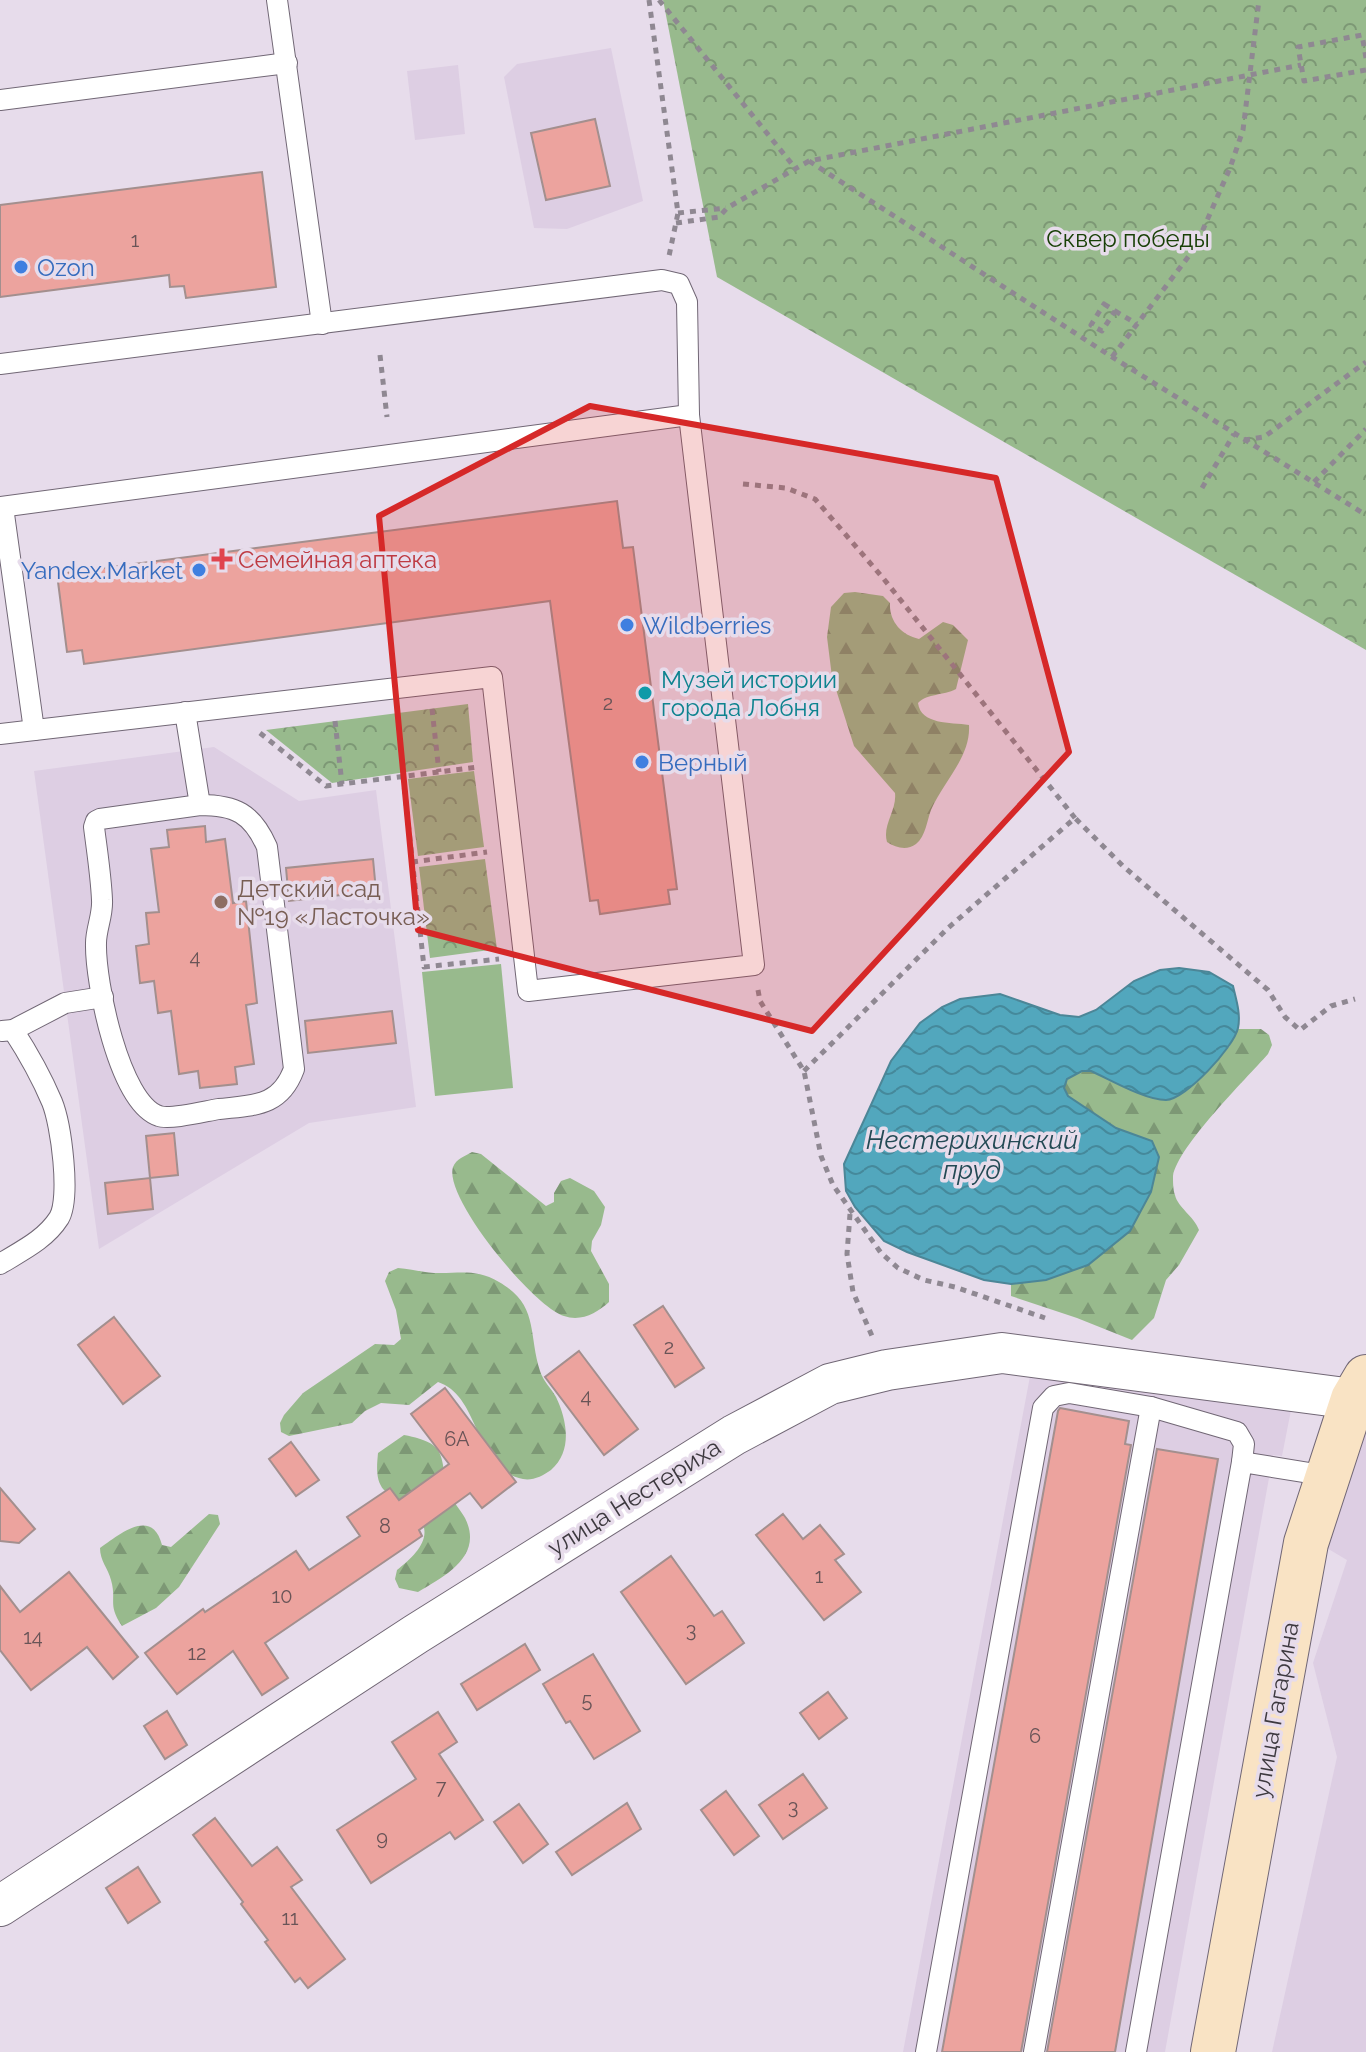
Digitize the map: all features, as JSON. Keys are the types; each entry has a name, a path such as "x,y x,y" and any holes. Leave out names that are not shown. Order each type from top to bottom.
{"street":[{"name":"улица Нестериха","path":"0,1906 416,1634 734,1435 830,1384 887,1370 1002,1353 1359,1388"},
{"name":"улица Гагарина","path":"1213,2052 1306,1543 1359,1388"}],"lane":[{"path":"277,0 322,324"},
{"path":"0,100 287,63"},
{"path":"0,364 662,280 679,284 687,302 689,415 754,965 528,991 492,677 0,734"},
{"path":"34,730 1,507 689,415"},
{"path":"185,712 200,805"},
{"path":"200,805 225,805 238,811 260,831 267,847 294,1069 279,1095 263,1103 160,1117 139,1100 123,1073 103,997 95,942 102,904 96,821 200,805"},
{"path":"0,1264 42,1238 61,1216 66,1184 53,1106 34,1063 6,1031 65,1003 103,997"},
{"path":"926,2052 1043,1408 1054,1396 1069,1393 1151,1407 1237,1432 1244,1444 1136,2052"},
{"path":"1034,2052 1151,1407"},
{"path":"1242,1462 1328,1476"}],"path":[{"path":"649,0 678,213 662,280"},
{"path":"659,0 796,169"},
{"path":"1112,357 1195,248 1230,168 1243,130 1259,0"},
{"path":"1366,55 1362,35 1298,47 1304,81 1366,70"},
{"path":"676,223 719,217 727,208 809,161 1301,65"},
{"path":"809,161 1112,357 1366,515"},
{"path":"678,213 727,208"},
{"path":"1115,311 1102,331 1091,325 1104,304 1137,324"},
{"path":"380,355 387,417"},
{"path":"1244,440 1264,437 1366,362"},
{"path":"1314,482 1366,429"},
{"path":"1202,488 1234,434"},
{"path":"743,484 786,488 815,499 883,578 1075,818 1123,866 1268,990 1285,1017 1300,1030 1331,1006 1355,999"},
{"path":"228,707 326,786 502,763"},
{"path":"432,709 439,772"},
{"path":"335,721 342,784"},
{"path":"403,776 424,967 524,956"},
{"path":"804,1071 948,928 1075,818"},
{"path":"412,862 512,849"},
{"path":"754,965 760,1001 804,1071 821,1156 833,1185 881,1253 898,1268 924,1280 955,1287 1045,1318"},
{"path":"850,1212 847,1254 853,1292 887,1370"}],"highlighted area":[{"path":"590,406 996,478 1069,752 812,1031 418,930 379,516"}],"shaded area":[{"path":"611,48 643,201 567,229 534,228 504,77 517,64"},
{"path":"458,65 465,134 415,140 407,71"},
{"name":"Детский сад №19 «Ласточка»","path":"214,747 299,801 376,790 416,1107 309,1123 99,1249 34,771"},
{"path":"1031,1371 1292,1405 1282,1456 1273,1455 1165,2052 903,2052"},
{"path":"1366,1426 1366,2052 1272,2052 1337,1757 1313,1663 1347,1560 1325,1547"}],"green space":[{"name":"Сквер победы","path":"663,0 1366,0 1366,650 717,277"},
{"path":"844,593 883,596 890,603 897,626 913,637 919,639 943,622 953,625 968,640 956,689 918,703 920,710 930,719 969,725 968,737 961,759 931,810 922,837 916,844 905,848 887,842 886,830 895,793 854,746 832,677 827,637 831,607"},
{"path":"468,704 473,762 332,783 266,730"},
{"path":"474,771 484,847 418,856 408,779"},
{"path":"485,859 497,949 430,958 419,867"},
{"path":"501,964 513,1088 435,1096 422,972"},
{"path":"1238,1029 1261,1029 1269,1035 1272,1045 1268,1054 1199,1131 1178,1163 1173,1176 1174,1193 1199,1230 1179,1265 1166,1280 1154,1318 1132,1340 1011,1296 1011,1284 1046,1280 1152,1141 1116,1128 1068,1096 1064,1088 1066,1080 1082,1071 1091,1071 1149,1097 1229,1047"},
{"path":"472,1152 481,1154 546,1206 554,1202 554,1193 561,1181 570,1178 594,1191 605,1207 591,1251 609,1284 609,1302 588,1315 570,1318 550,1309 513,1274 476,1226 454,1182 454,1164"},
{"path":"398,1268 482,1275 499,1282 521,1300 530,1321 540,1371 556,1397 565,1425 563,1454 551,1470 530,1479 507,1473 486,1448 463,1402 452,1390 438,1382 409,1405 381,1403 365,1411 352,1423 289,1436 281,1432 280,1423 284,1415 303,1393 375,1344 394,1345 401,1339 396,1310 385,1281 389,1272"},
{"path":"404,1435 436,1447 450,1495 470,1531 466,1554 459,1563 418,1592 399,1588 395,1579 397,1570 418,1550 424,1526 411,1508 384,1490 377,1472 378,1453"},
{"path":"209,1514 218,1515 220,1524 179,1587 156,1608 122,1626 115,1612 113,1587 100,1548 126,1531 143,1526 151,1527 162,1545 171,1547"}],"water":[{"name":"Нестерихинский пруд","path":"1179,968 1209,972 1233,986 1239,1012 1238,1028 1235,1037 1208,1071 1185,1091 1166,1100 1138,1093 1091,1071 1082,1071 1067,1079 1064,1088 1068,1096 1116,1128 1152,1141 1159,1157 1151,1192 1130,1231 1088,1265 1046,1280 1011,1284 984,1280 884,1241 855,1207 846,1191 844,1164 891,1061 920,1023 942,1007 960,999 1000,994 1060,1015 1079,1017 1096,1010 1134,981 1160,970"}],"building":[{"path":"595,119 610,186 546,200 531,133"},
{"path":"262,172 276,287 186,298 184,286 170,287 169,275 0,297 0,205"},
{"path":"617,501 623,548 633,547 677,889 668,890 670,904 600,914 598,900 590,901 550,601 84,664 82,650 67,652 57,574"},
{"path":"205,826 206,842 225,839 233,903 246,901 257,1003 246,1005 254,1064 235,1067 237,1084 200,1088 198,1071 179,1074 171,1011 158,1013 154,981 140,983 136,946 149,944 146,913 159,912 151,849 169,847 167,830"},
{"path":"373,859 376,891 289,901 286,868"},
{"path":"392,1011 396,1043 308,1053 305,1021"},
{"path":"174,1133 178,1175 150,1178 146,1136"},
{"path":"150,1178 153,1209 108,1214 105,1183"},
{"path":"663,1306 704,1368 675,1387 634,1325"},
{"path":"114,1317 160,1376 123,1404 78,1345"},
{"path":"579,1351 638,1429 604,1455 545,1377"},
{"path":"445,1388 516,1482 482,1508 470,1493 419,1530 422,1536 265,1643 288,1678 262,1695 233,1651 177,1694 145,1653 203,1609 205,1612 296,1551 309,1570 360,1536 347,1517 390,1488 399,1500 449,1464 411,1414"},
{"path":"1060,1408 1129,1421 1125,1444 1131,1445 1021,2052 942,2052 1058,1411"},
{"path":"291,1442 319,1480 296,1496 269,1459"},
{"path":"1157,1449 1218,1459 1115,2052 1047,2052"},
{"path":"0,1488 35,1529 19,1543 0,1541"},
{"path":"783,1514 803,1539 820,1525 844,1554 835,1560 861,1592 824,1620 756,1535"},
{"path":"671,1556 714,1616 722,1611 744,1643 686,1684 621,1592"},
{"path":"69,1572 138,1657 113,1679 87,1647 31,1690 0,1650 0,1586 20,1612"},
{"path":"525,1644 540,1670 477,1710 461,1684"},
{"path":"593,1654 640,1731 594,1759 570,1721 566,1723 543,1684"},
{"path":"828,1692 847,1718 819,1739 800,1713"},
{"path":"167,1711 187,1745 165,1759 144,1726"},
{"path":"438,1712 457,1742 439,1754 483,1820 455,1839 450,1832 371,1883 337,1830 416,1779 392,1742"},
{"path":"803,1774 827,1808 783,1839 759,1805"},
{"path":"726,1791 759,1836 734,1855 701,1810"},
{"path":"627,1803 641,1829 572,1875 556,1852"},
{"path":"519,1804 548,1844 523,1863 494,1822"},
{"path":"215,1818 252,1866 277,1847 302,1880 291,1887 345,1959 308,1988 300,1978 295,1982 265,1942 268,1940 241,1904 243,1902 193,1835"},
{"path":"138,1867 160,1902 128,1923 106,1888"}],"place":[{"name":"Ozon","path":"21,267"},
{"name":"Семейная аптека","path":"222,559"},
{"name":"Yandex.Market","path":"199,570"},
{"name":"Wildberries","path":"627,625"},
{"name":"Музей истории города Лобня","path":"645,693"},
{"name":"Верный","path":"642,762"},
{"name":"Детский сад №19 «Ласточка»","path":"221,902"}]}
